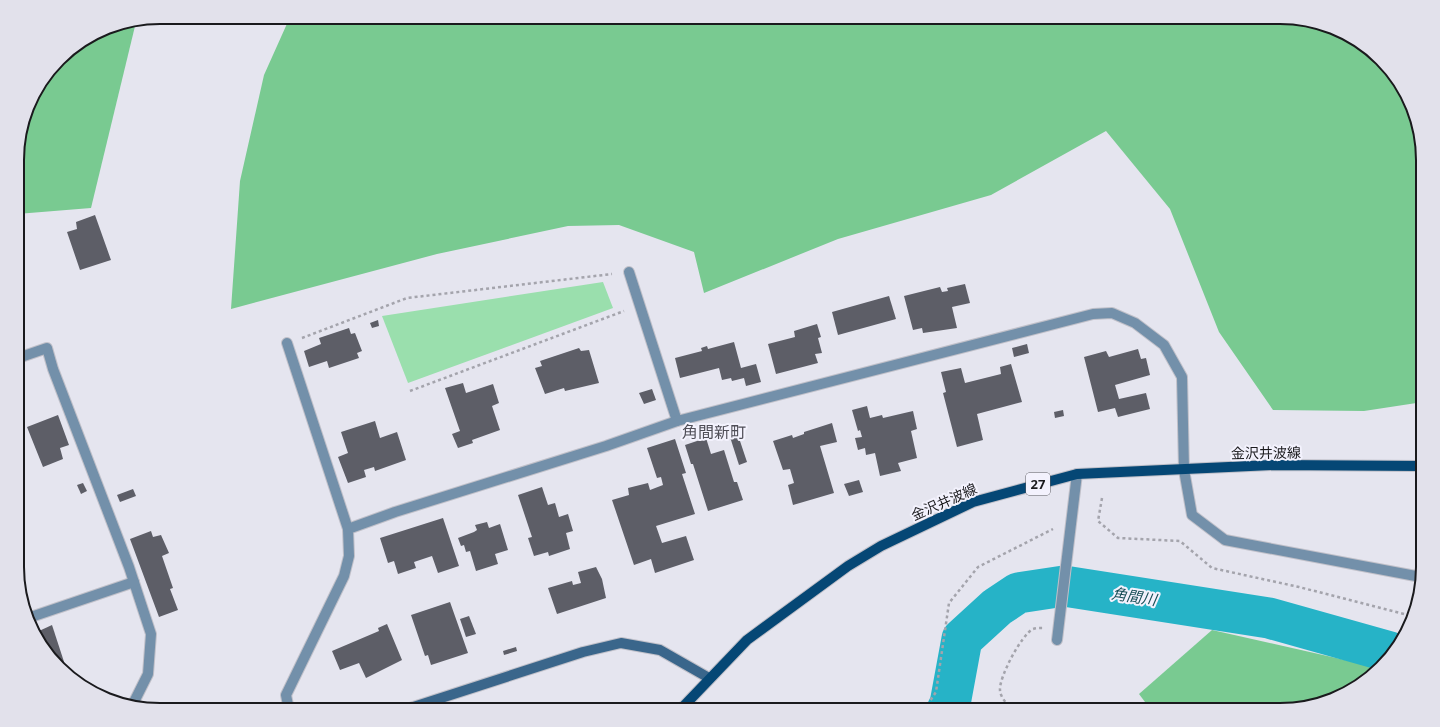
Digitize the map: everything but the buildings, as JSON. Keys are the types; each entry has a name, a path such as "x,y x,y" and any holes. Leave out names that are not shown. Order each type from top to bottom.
{"main road":[{"name":"金沢井波線","path":"686,703 747,640 848,566 881,546 973,502 1077,474 1273,465 1416,466"}],"street":[{"path":"629,272 677,421"},
{"path":"348,529 395,512 606,446 677,421 1093,314 1112,313 1135,322 1164,345 1182,377 1184,470 1192,514 1225,540 1416,576"},
{"path":"286,344 348,529 349,556 344,576 286,695 288,703"},
{"path":"24,356 47,348 53,369 134,582 151,634 148,674 134,700"},
{"path":"1057,640 1077,474"},
{"path":"33,616 134,582"},
{"path":"426,703 583,652 622,643 660,650 709,678"}],"path":[{"path":"286,344 407,298 629,272"},
{"path":"410,391 639,305"},
{"path":"1102,498 1098,521 1118,538 1180,541 1212,568 1299,587 1407,615"},
{"path":"929,703 936,692 949,603 978,566 1055,527"},
{"path":"1006,703 1000,691 1002,676 1026,635 1034,628 1059,626"}],"green space":[{"path":"287,24 1280,24 1298,25 1315,29 1340,38 1356,47 1370,58 1393,84 1409,116 1415,142 1416,160 1416,403 1364,411 1273,410 1219,332 1170,209 1106,131 991,195 838,239 704,293 694,252 619,225 568,226 437,254 231,309 240,181 264,75"},
{"path":"135,27 91,208 24,213 24,151 31,116 47,84 70,58 84,47 108,34"},
{"path":"603,282 613,308 408,383 382,316"},
{"path":"1212,630 1373,666 1356,680 1340,689 1324,696 1289,703 1146,703 1139,694"}],"waterway":[{"name":"角間川","path":"950,703 962,639 997,607 1018,593 1064,586 1269,618 1387,651"}],"district":[{"name":"角間新町","path":"714,432"}]}
